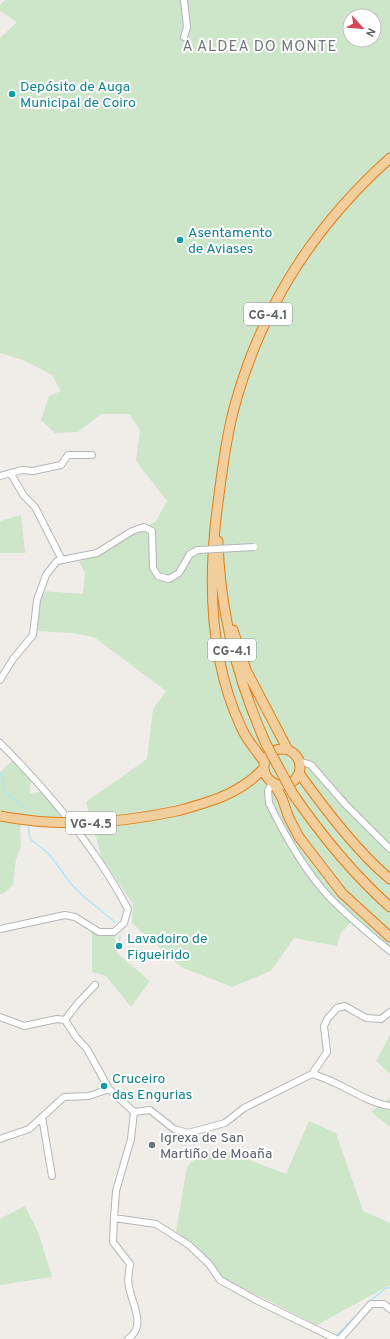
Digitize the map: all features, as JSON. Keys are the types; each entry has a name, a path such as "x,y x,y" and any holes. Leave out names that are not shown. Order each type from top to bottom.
{"highway":[{"name":"CG-4.1","path":"390,158 361,184 324,227 293,270 267,317 250,354 235,402 224,455 218,506 220,585 235,664 249,707 266,744 293,794 320,833 346,864 390,907"},
{"path":"218,506 212,549 216,640 225,685 240,727 282,798 299,838 342,893 390,936"},
{"path":"219,551 232,625 246,670 288,750"},
{"path":"278,750 288,750 293,752 299,761 299,773 292,782 286,785 272,782 248,784 264,766 273,752 278,750"},
{"path":"299,773 353,842 379,870 390,879"},
{"name":"VG-4.5","path":"0,816 38,822 95,822 128,820 181,810 225,797 248,784"}],"street":[{"path":"184,0 187,27 184,37"},
{"path":"0,476 22,470 33,471 61,465 68,455 92,455"},
{"path":"11,474 24,496 35,507 62,560"},
{"path":"0,680 13,659 33,635 37,600 46,575 57,561 97,553 132,531 144,527 152,531 153,568 158,576 169,579 179,573 190,554 198,550 254,547"},
{"path":"0,743 32,775 70,819 128,910 124,923 114,932 99,932 75,917 65,915 0,928"},
{"path":"299,761 311,765 345,804 390,849"},
{"path":"272,782 268,791 269,803 304,865 330,897 361,928 390,951"},
{"path":"65,1020 78,1002 95,985"},
{"path":"65,1020 76,1038 87,1049 109,1089 134,1112 150,1110 174,1129 187,1134 202,1131 225,1123 244,1108 312,1074 327,1052 324,1026 328,1018 337,1008 345,1006 366,1018 381,1019 390,1012"},
{"path":"0,1018 24,1026 57,1019 65,1020"},
{"path":"312,1074 328,1078 375,1103 387,1106 390,1100"},
{"path":"0,1139 29,1130 64,1097 90,1096 109,1089"},
{"path":"128,1339 138,1328 136,1311 128,1285 130,1264 113,1242 116,1191 131,1139 134,1112"},
{"path":"42,1117 52,1176"},
{"path":"114,1218 156,1224 189,1245 209,1264 220,1280 258,1301 336,1339"},
{"path":"340,1339 371,1304 384,1304 390,1309"}],"green space":[{"path":"5,0 390,0 390,955 350,923 340,934 337,946 294,938 271,971 232,987 181,967 132,923 133,904 102,858 86,802 147,759 153,709 166,691 94,637 72,633 36,631 42,591 83,594 85,573 79,562 103,553 156,521 167,501 136,461 140,430 129,414 101,414 78,432 55,433 41,420 49,396 61,391 52,375 23,360 0,353 0,38 17,22 0,11 0,5"},
{"path":"21,515 25,553 0,553 0,521"},
{"path":"13,759 31,778 30,793 42,792 67,821 23,818 20,830 21,847 16,859 13,885 3,894 0,894 0,773"},
{"path":"92,930 98,934 115,935 117,953 150,981 131,1007 106,976 92,972"},
{"path":"390,1035 390,1074 376,1061"},
{"path":"390,1098 390,1127 371,1112"},
{"path":"309,1121 336,1133 363,1211 390,1223 390,1285 317,1325 223,1278 176,1231 187,1167 203,1151 219,1158 228,1152 286,1174"},
{"path":"25,1206 38,1232 52,1277 0,1285 0,1219"}],"waterway":[{"path":"0,772 3,777 4,792 26,809"},
{"path":"28,823 30,839 49,854 72,885 83,896 115,922"},
{"path":"119,942 120,936"},
{"path":"369,1302 386,1288 390,1288"},
{"path":"337,1335 357,1315"}],"place":[{"name":"Depósito de Auga Municipal de Coiro","path":"12,94"},
{"name":"Asentamento de Aviases","path":"180,240"},
{"name":"Lavadoiro de Figueirido","path":"119,946"},
{"name":"Cruceiro das Engurias","path":"104,1086"},
{"name":"Igrexa de San Martiño de Moaña","path":"152,1145"}],"district":[{"name":"A ALDEA DO MONTE","path":"260,46"}]}
